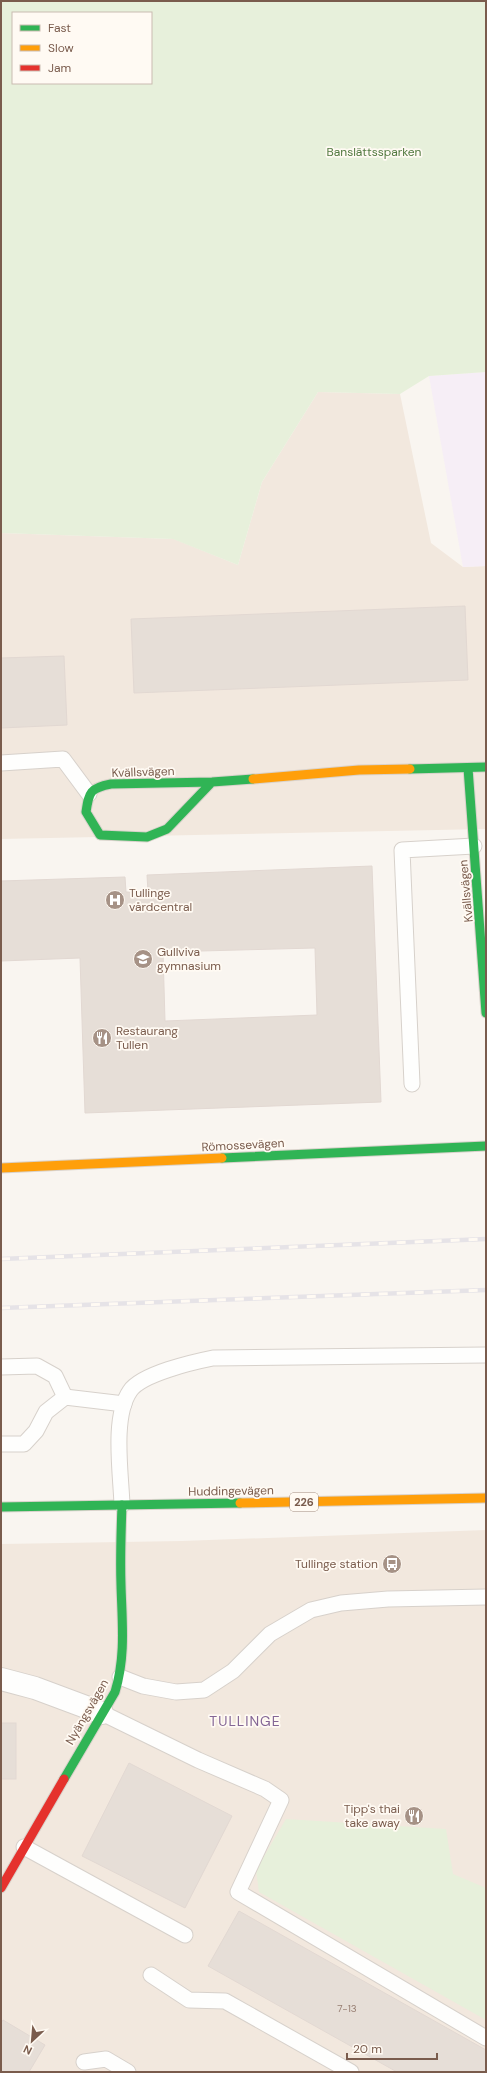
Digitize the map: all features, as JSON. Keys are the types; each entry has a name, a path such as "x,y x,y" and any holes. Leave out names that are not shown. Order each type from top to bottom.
{"street":[{"name":"Kvällsvägen","path":"89,794 97,787 111,784 212,782 359,770 486,767"},
{"name":"Kvällsvägen","path":"468,768 474,846 482,887 486,1013"},
{"path":"89,794 86,812 100,835 147,837 167,829 212,782"},
{"name":"Römossevägen","path":"1,1168 486,1146"},
{"name":"Huddingevägen","path":"1,1507 486,1498"},
{"name":"Nyängsvägen","path":"1,1888 115,1692 120,1677 125,1641 121,1586 122,1505"},
{"path":"1,1679 35,1688 102,1713"}],"lane":[{"path":"1,763 63,759 89,794"},
{"path":"412,1084 402,850 474,846"},
{"path":"122,1505 119,1435 124,1404 130,1391 140,1381 189,1362 213,1358 486,1355"},
{"path":"1,1367 37,1366 55,1376 65,1397"},
{"path":"1,1444 24,1444 36,1431 46,1412 65,1397 124,1404"},
{"path":"120,1677 143,1686 176,1692 204,1690 232,1671 270,1634 311,1610 341,1603 388,1599 486,1597"},
{"path":"102,1713 192,1757 265,1789 281,1800 238,1892 486,2038"},
{"path":"24,1847 185,1935"},
{"path":"150,1975 189,2000 225,2001 351,2072"},
{"path":"84,2062 106,2059 128,2072"}],"shaded area":[{"path":"486,372 486,566 463,567 429,376"},
{"path":"318,392 400,394 431,543 463,567 486,566 486,829 1,839 1,533 174,539 238,565 262,482"},
{"path":"486,1530 486,2072 1,2072 1,1544 182,1541"}],"green space":[{"name":"Banslättssparken","path":"1,1 486,1 486,372 429,376 400,394 318,392 262,482 238,565 173,539 1,533"},
{"path":"286,1819 446,1829 453,1874 486,1888 486,2020 259,1892 256,1870"}],"building":[{"path":"465,606 468,680 134,693 131,619"},
{"path":"64,656 67,725 1,728 1,658"},
{"path":"372,866 381,1102 85,1113 80,958 1,961 1,881 125,877 126,892 148,892 147,875","holes":["315,948 317,1015 165,1021 163,952"]},
{"path":"1,1723 16,1723 16,1779 1,1779"},
{"path":"129,1763 232,1816 185,1908 82,1856"},
{"path":"239,1911 486,2050 486,2072 397,2072 208,1966"},
{"path":"3,2020 45,2045 29,2072 1,2072 1,2023"}],"railway":[{"path":"1,1259 486,1239"},
{"path":"1,1308 486,1290"}],"traffic: fast":[{"path":"410,769 486,767"},
{"path":"468,768 486,1013"},
{"path":"212,782 167,829 147,837 100,835 86,812 88,800 92,792 99,787 111,784 212,782 253,779"},
{"path":"222,1158 486,1146"},
{"path":"1,1507 240,1503"},
{"path":"64,1779 115,1692 121,1665 122,1505"}],"traffic: slow":[{"path":"253,779 359,770 410,769"},
{"path":"1,1168 222,1158"},
{"path":"240,1503 486,1498"}],"traffic: jam":[{"path":"1,1888 64,1779"}],"place":[{"name":"Tullinge vårdcentral","path":"115,900"},
{"name":"Gullviva gymnasium","path":"143,959"},
{"name":"Restaurang Tullen","path":"102,1038"},
{"name":"Tullinge station","path":"392,1564"},
{"name":"Tipp's thai take away","path":"414,1816"}],"district":[{"name":"TULLINGE","path":"245,1721"}]}
